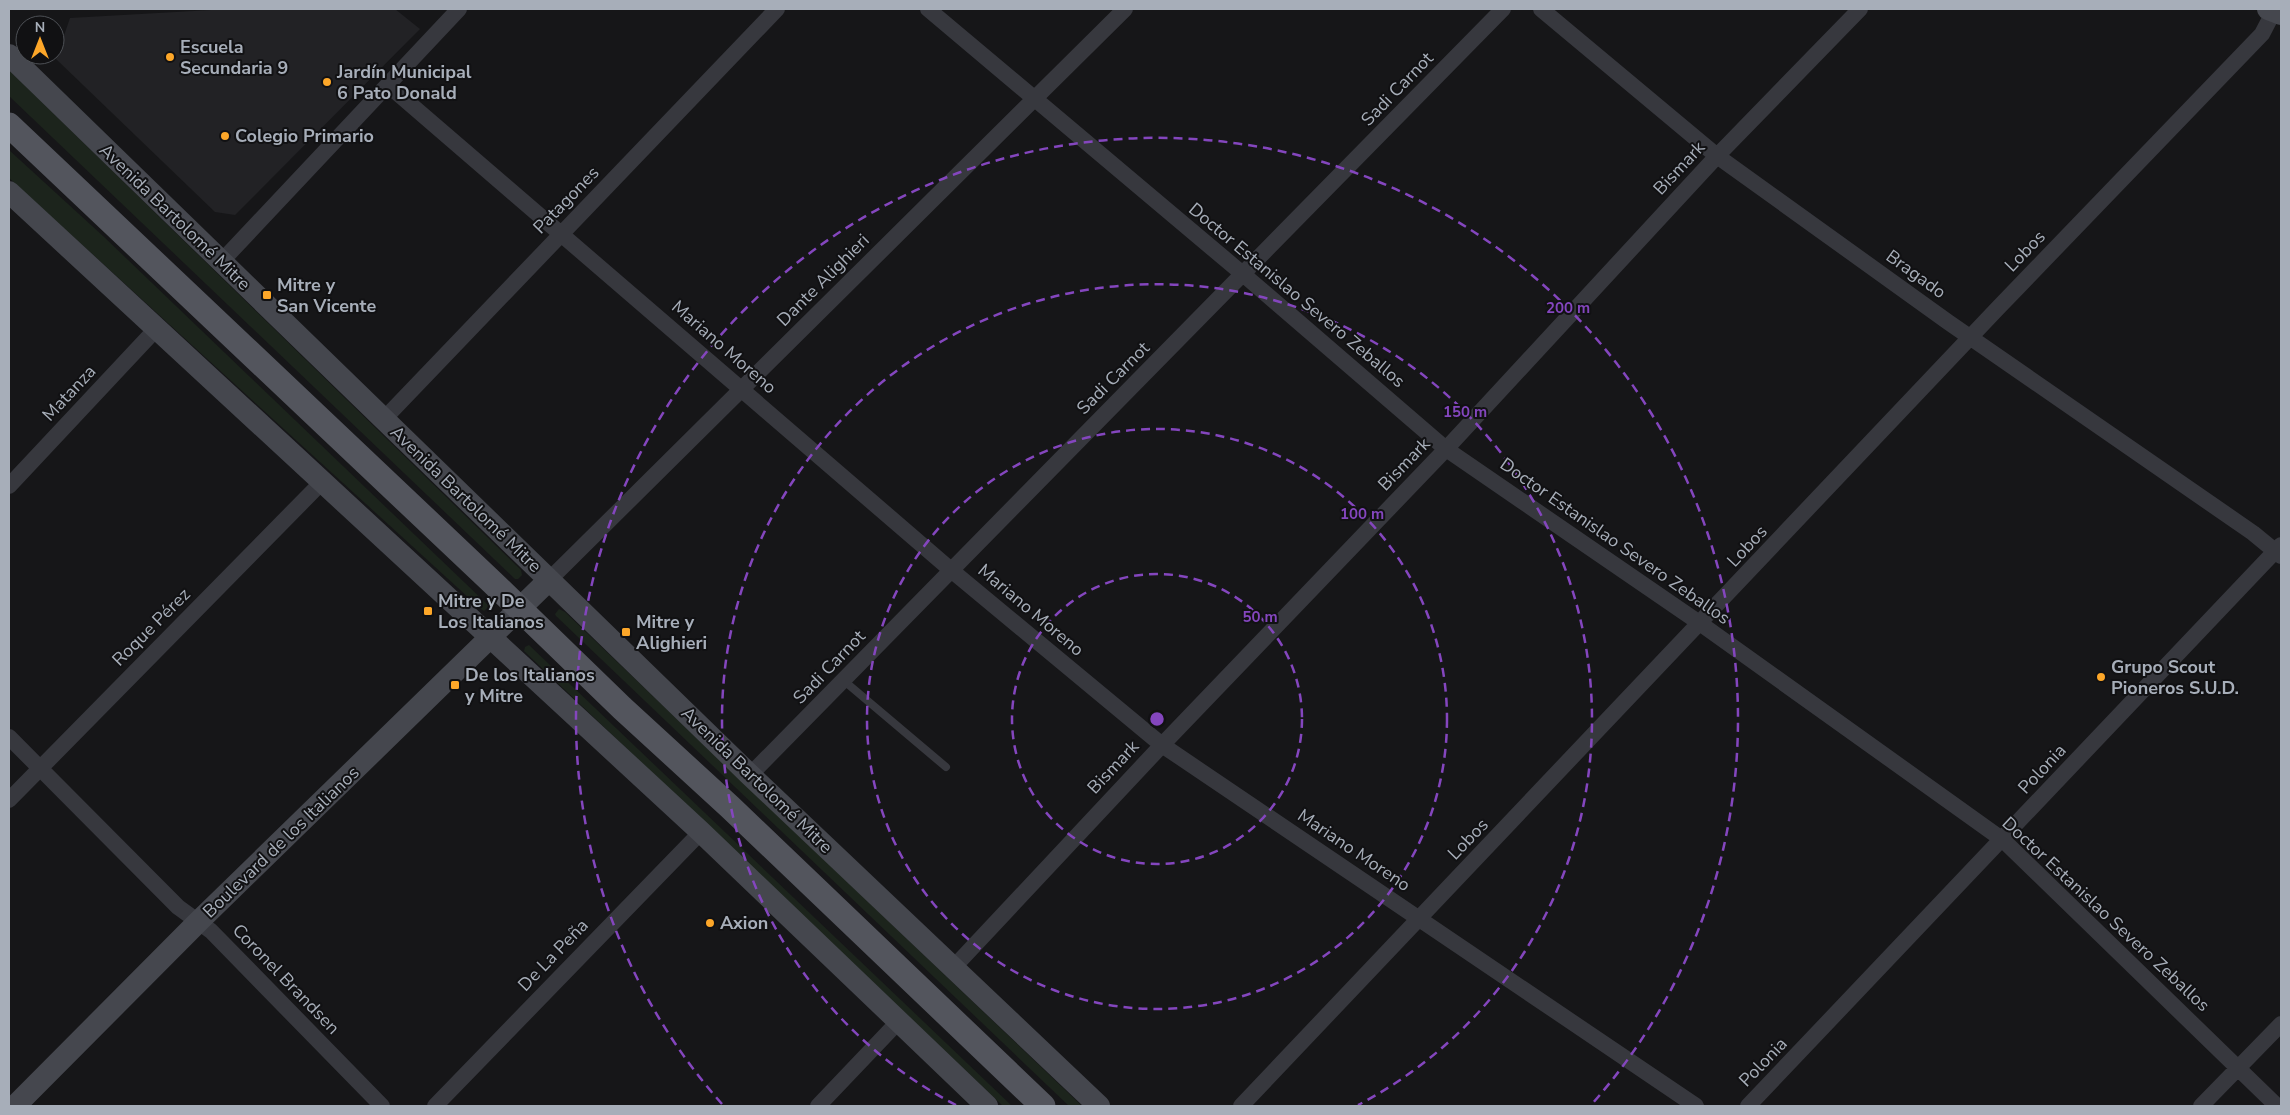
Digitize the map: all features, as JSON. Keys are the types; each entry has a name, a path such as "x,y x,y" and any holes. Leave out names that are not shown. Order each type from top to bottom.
{"main road":[{"path":"9,125 1043,1106"}],"street":[{"path":"220,263 459,9"},
{"name":"Patagones","path":"384,418 777,9"},
{"name":"Doctor Estanislao Severo Zeballos","path":"928,9 1244,274 1446,449 1700,624 2003,840 2277,1106"},
{"name":"Dante Alighieri","path":"549,580 1126,9"},
{"name":"Sadi Carnot","path":"750,775 1503,9"},
{"name":"Bragado","path":"1540,9 1717,156 1972,337 2279,550"},
{"name":"Bismark","path":"954,967 1162,745 1446,449 1717,156 1860,9"},
{"name":"Lobos","path":"1241,1106 2262,34 2275,11"},
{"name":"Avenida Bartolomé Mitre","path":"9,56 220,263 384,418 750,775 1099,1106"},
{"name":"Mariano Moreno","path":"388,84 951,570 1162,745 1696,1106"},
{"path":"9,192 701,832 987,1106"},
{"name":"Matanza","path":"9,486 158,328"},
{"name":"Roque Pérez","path":"9,800 322,482"},
{"name":"Polonia","path":"1748,1106 2279,550"},
{"name":"Boulevard de los Italianos","path":"15,1106 198,922 549,580"},
{"name":"Coronel Brandsen","path":"9,737 178,907 211,931 382,1106"},
{"name":"De La Peña","path":"435,1106 701,832"},
{"path":"818,1106 898,1022"},
{"path":"2201,1106 2281,1024"}],"lane":[{"path":"844,680 946,767"}],"shaded area":[{"name":"Colegio Primario","path":"229,9 395,9 420,29 235,215 215,212 62,65 65,65 65,33 70,18"},
{"path":"9,70 521,570 522,575 515,579 9,96"},
{"path":"9,150 103,236 488,605 487,608 484,611 481,609 9,178"},
{"path":"559,609 565,612 1082,1106 1069,1106 556,616 555,614"},
{"path":"529,645 1012,1106 1003,1106 524,651 525,647"}],"place":[{"name":"Escuela Secundaria 9","path":"170,57"},
{"name":"Jardín Municipal 6 Pato Donald","path":"327,82"},
{"name":"Colegio Primario","path":"225,136"},
{"name":"Mitre y San Vicente","path":"267,295"},
{"name":"Mitre y De Los Italianos","path":"428,611"},
{"name":"Mitre y Alighieri","path":"626,632"},
{"name":"Grupo Scout Pioneros S.U.D.","path":"2101,677"},
{"name":"De los Italianos y Mitre","path":"455,685"},
{"name":"Axion","path":"710,923"}]}
